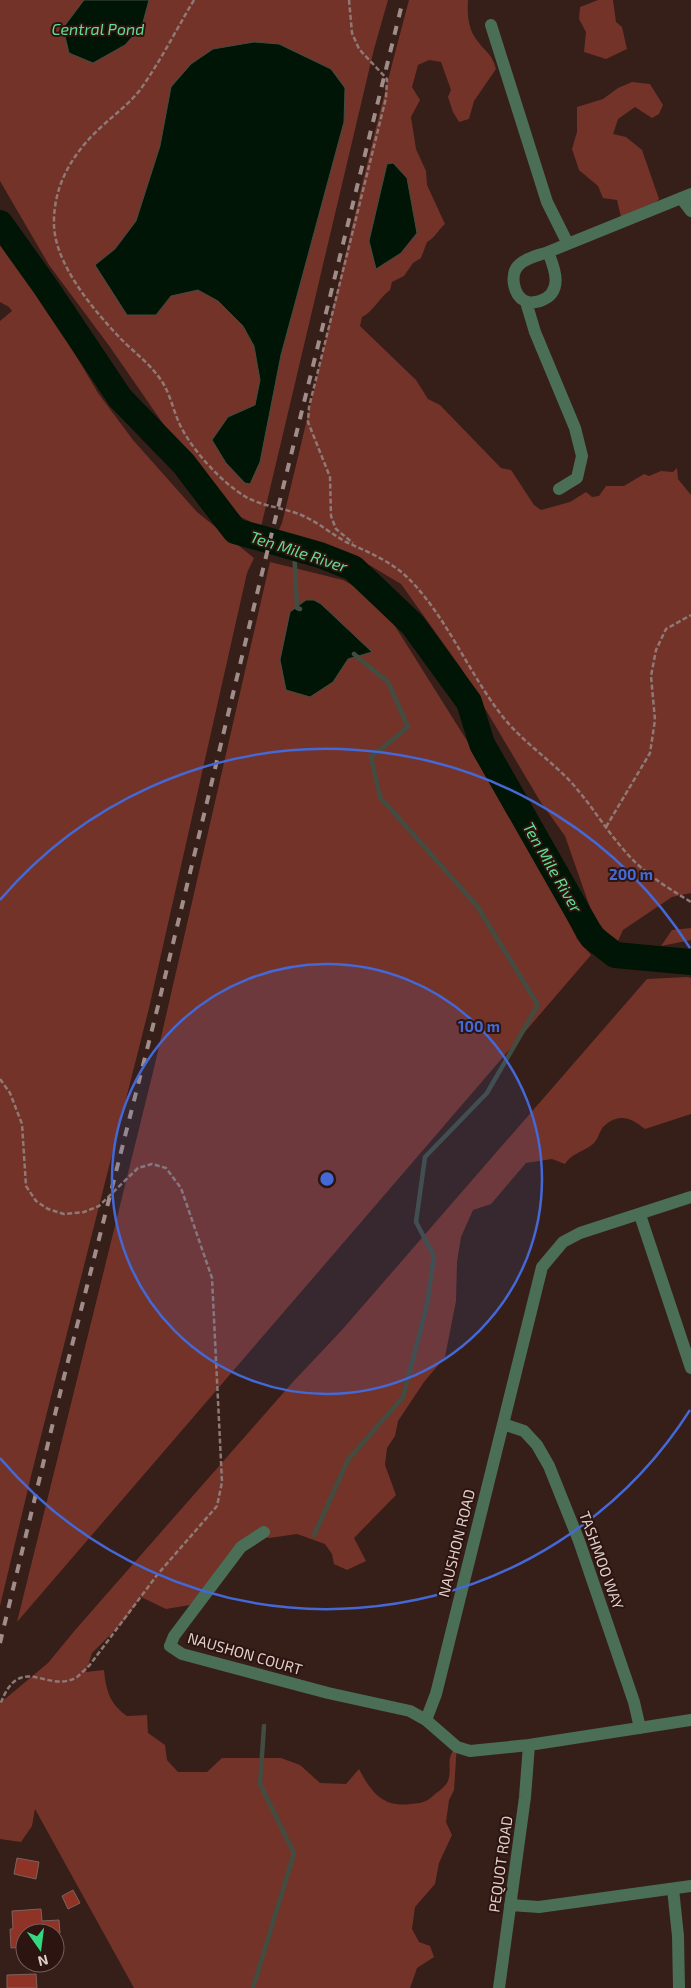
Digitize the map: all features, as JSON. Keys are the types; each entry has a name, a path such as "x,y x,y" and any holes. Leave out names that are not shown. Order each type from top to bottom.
{"street":[{"path":"491,25 547,202 568,244"},
{"path":"559,489 577,478 582,456 575,428 535,332 526,302 520,297 515,288 514,273 520,264 686,196 691,211"},
{"path":"526,302 539,301 552,293 556,281 556,270 548,252"},
{"name":"NAUSHON ROAD","path":"426,1720 436,1694 542,1267 563,1242 580,1233 691,1197"},
{"path":"640,1215 691,1368"},
{"name":"TASHMOO WAY","path":"503,1424 524,1431 537,1445 549,1466 579,1541 634,1702 640,1728"},
{"name":"NAUSHON COURT","path":"264,1532 241,1547 174,1636 170,1646 182,1654 410,1711 426,1720"},
{"path":"426,1720 457,1747 470,1752 529,1745 691,1720"},
{"name":"PEQUOT ROAD","path":"498,1988 525,1797 529,1745"},
{"path":"510,1905 539,1907 691,1886"},
{"path":"673,1889 678,1936 679,1988"}],"path":[{"path":"194,0 141,88 126,106 99,129 68,166 60,184 55,207 54,228 58,246 76,282 109,326 151,367 163,383 181,426 192,445 232,488 247,498 306,517 345,541 356,545"},
{"path":"349,0 352,33 359,48 387,79 386,98 309,406 308,422 330,476 331,516 336,529 356,545 398,570 418,588 503,717 528,744 562,773 584,797 623,849 638,865 660,883 691,902"},
{"path":"606,827 650,753 655,720 651,676 656,650 666,629 691,615"},
{"path":"0,1079 10,1093 22,1124 26,1186 36,1201 48,1209 64,1214 84,1212 99,1206 138,1168 152,1164 166,1168 181,1188 212,1278 222,1482 217,1506 157,1575 89,1666 77,1677 61,1681 29,1676 13,1681 5,1691 0,1706"}],"shaded area":[{"path":"0,0 388,0 374,49 261,527 241,517 200,477 110,347 49,265 0,181","holes":["254,42 345,88 344,122 281,355 260,462 245,483 226,463 212,440 228,417 255,405 260,380 254,346 243,326 218,301 198,290 171,296 156,315 95,265 115,249 136,221 160,146 171,87 213,49"]},
{"path":"409,0 468,0 471,30 490,56 496,69 474,101 469,119 459,122 448,97 451,90 441,62 429,60 418,65 412,87 420,100 411,117 416,149 426,171 427,185 445,224 427,242 421,258 413,263 404,276 392,282 390,290 362,317 360,326 416,380 428,399 440,405 501,468 511,470 534,505 541,510 570,502 586,492 592,497 599,496 606,486 624,486 644,474 649,476 661,471 673,472 677,468 678,479 691,495 691,893 672,897 623,930 618,941 611,938 593,916 565,836 540,801 461,668 401,584 371,566 329,546 278,532 282,523 375,130"},
{"path":"598,0 613,0 616,22 622,27 627,49 606,59 584,52 586,32 579,19 580,7"},
{"path":"632,82 650,84 663,105 659,114 652,118 635,107 618,119 613,134 626,137 642,150 659,199 621,217 617,200 603,198 598,186 579,170 572,149 577,132 577,107 603,99 618,88"},
{"path":"0,243 49,310 98,393 133,440 197,512 254,558 247,573 149,1008 0,1606 0,321 12,311 0,302"},
{"path":"270,562 343,580 367,593 388,615 525,833 577,939 591,955 17,1622 154,1068","holes":["306,600 348,659 333,682"]},
{"path":"691,928 691,940 661,946 672,930"},
{"path":"691,978 691,1114 645,1129 625,1118 614,1119 603,1127 593,1144 574,1155 565,1164 552,1159 526,1163 491,1204 473,1210 461,1237 457,1262 456,1301 445,1357 424,1382 398,1421 395,1436 387,1448 385,1465 396,1495 354,1538 366,1561 347,1570 334,1564 332,1554 325,1544 297,1534 269,1538 253,1533 190,1605 166,1609 141,1597 125,1620 92,1653 86,1672 104,1670 106,1684 113,1702 127,1716 147,1715 148,1733 165,1745 167,1760 178,1772 207,1772 222,1758 281,1758 300,1765 320,1783 346,1784 359,1769 368,1785 385,1801 401,1805 421,1803 446,1785 451,1755 457,1744 454,1790 449,1800 446,1822 452,1835 439,1863 435,1884 415,1907 412,1929 419,1942 430,1946 434,1957 417,1968 410,1988 134,1988 35,1809 32,1826 21,1842 0,1839 0,1701 5,1699 48,1663 291,1384 341,1331 647,979"}],"water":[{"name":"Central Pond","path":"84,0 149,0 142,26 125,45 93,63 69,53 63,28"},
{"path":"254,42 279,44 331,69 345,88 344,122 281,355 260,462 250,484 245,483 226,463 212,440 228,417 255,405 260,380 254,346 243,326 218,301 198,290 171,296 156,315 127,315 95,265 115,249 136,221 160,146 171,87 191,64 213,49"},
{"path":"393,163 407,178 417,233 401,253 376,269 369,241 387,164"},
{"path":"306,600 314,600 321,604 372,652 348,659 333,682 310,697 286,690 280,660 290,612"}],"building":[{"path":"17,1858 39,1862 36,1879 14,1874"},
{"path":"73,1890 80,1903 68,1909 62,1896"},
{"path":"41,1909 42,1921 59,1920 59,1923 15,1923 15,1948 11,1948 10,1929 13,1929 12,1911"},
{"path":"36,1974 37,1988 7,1988 7,1975"}],"waterway":[{"name":"Ten Mile River","path":"0,223 120,398 184,464 235,531 320,555 353,568 413,625 469,702 482,744 592,937 615,955 691,962"},
{"path":"294,548 297,608 300,609"},
{"path":"314,1535 348,1460 403,1397 427,1305 434,1256 416,1222 425,1157 487,1093 538,1005 477,906 380,797 371,757 408,727 388,682 354,654"},
{"path":"253,1988 294,1853 260,1784 264,1726"}],"railway":[{"path":"0,1643 64,1377 158,1006 403,0"}]}
